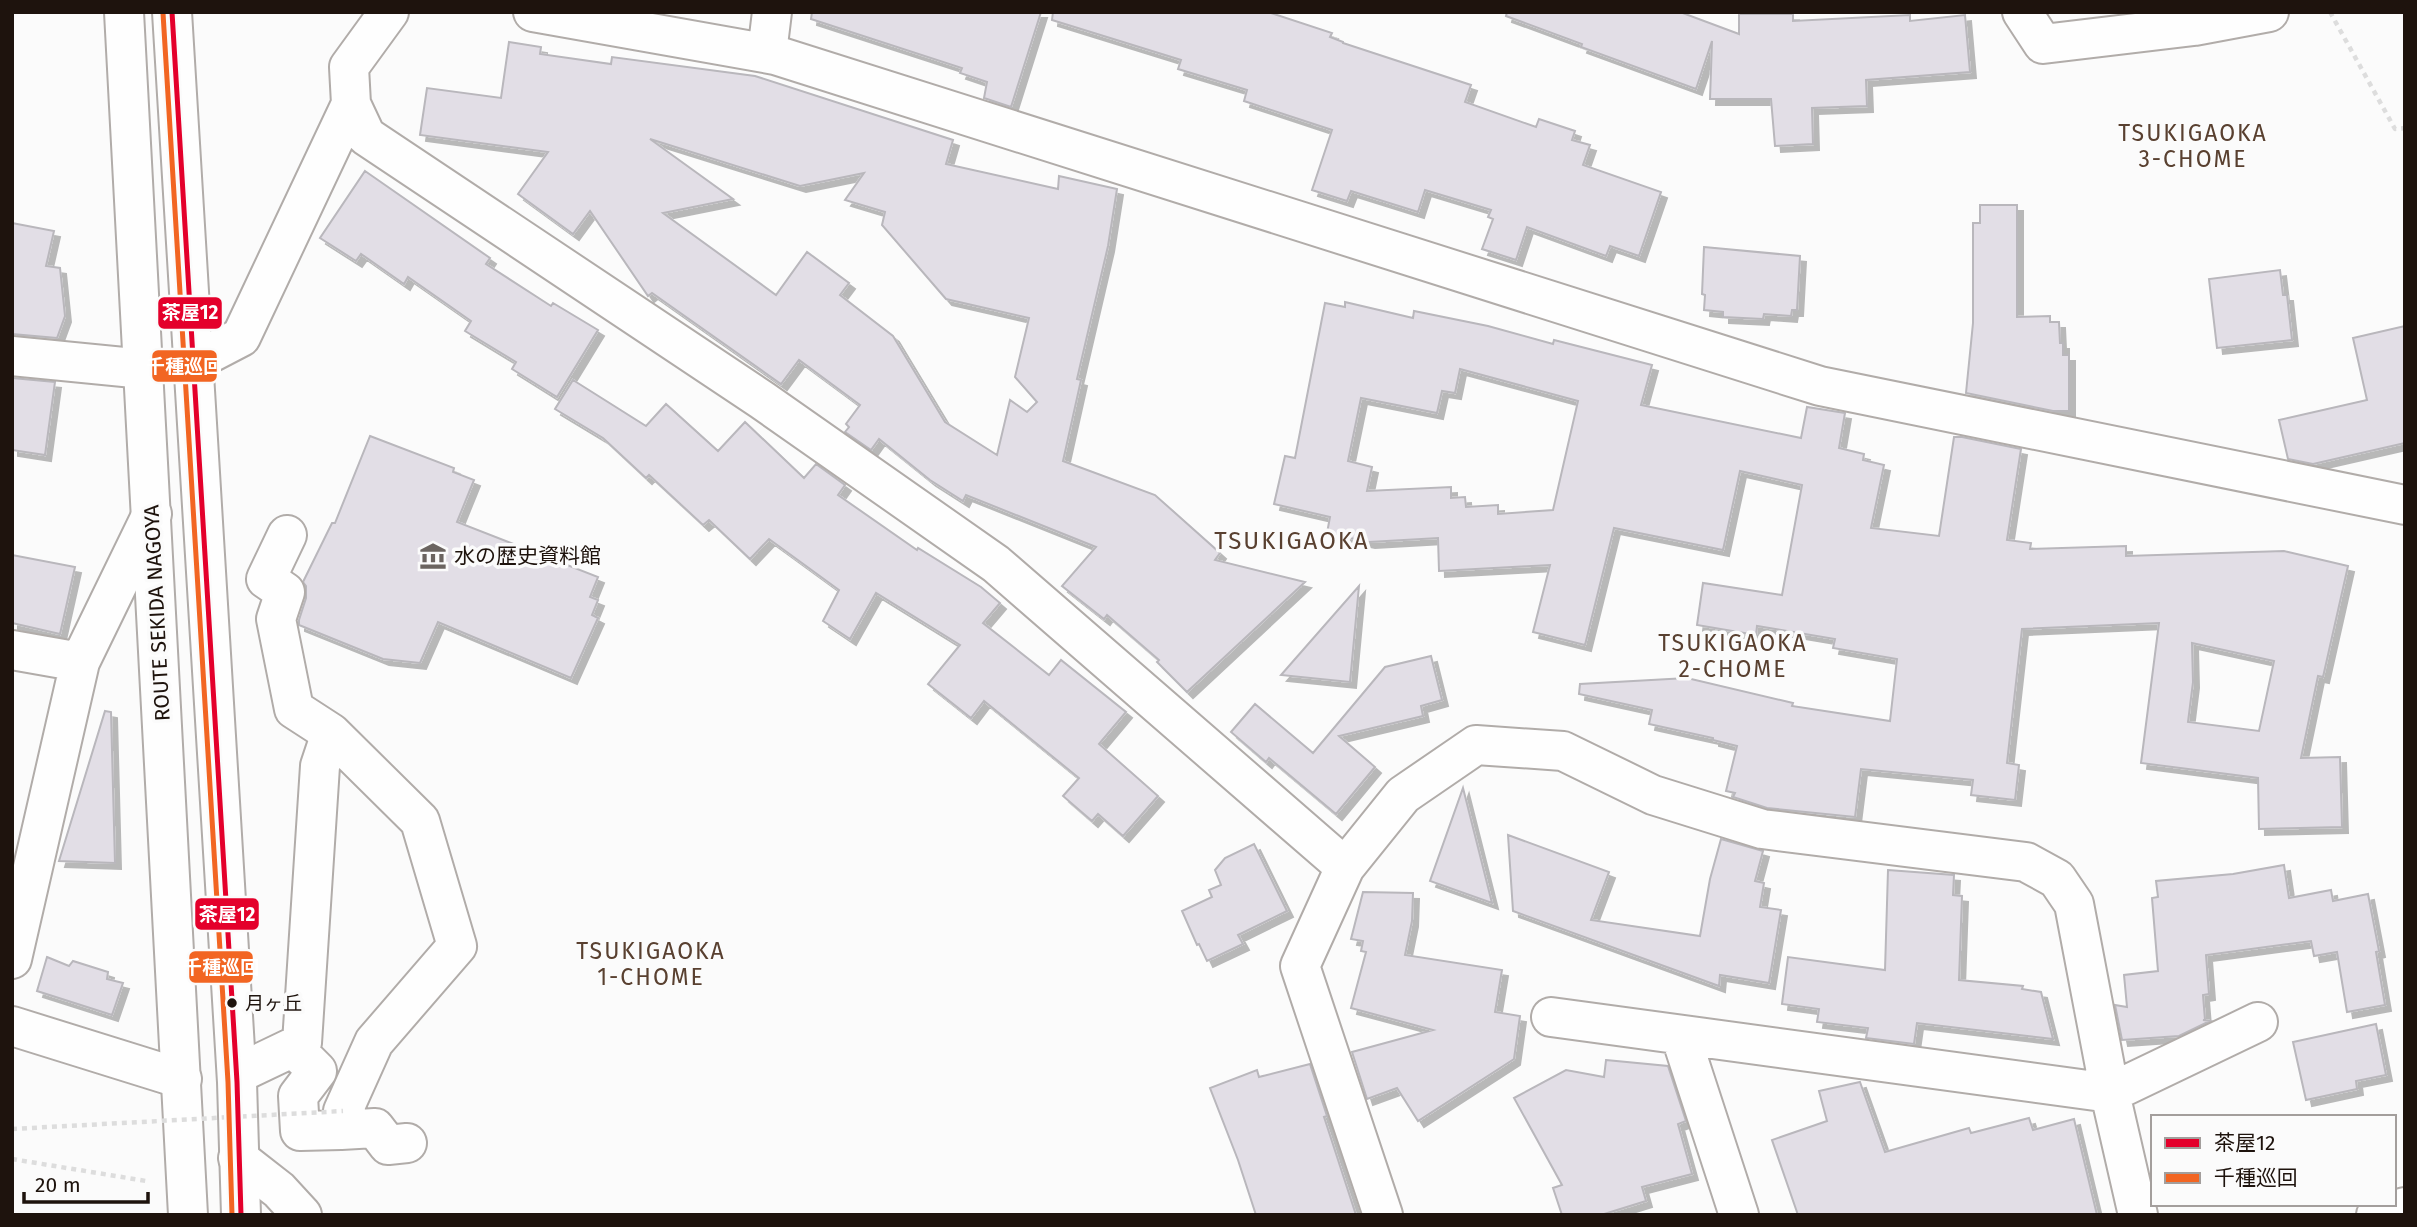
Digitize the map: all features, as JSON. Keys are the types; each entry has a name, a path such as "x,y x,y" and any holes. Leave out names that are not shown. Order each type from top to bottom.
{"street":[{"name":"ROUTE SEKIDA NAGOYA","path":"124,12 188,1215"},
{"path":"172,12 237,1074 241,1215"},
{"path":"389,12 349,66 351,104 366,136 762,400 996,564 1345,867"},
{"path":"533,12 768,53 1820,386 2405,505"},
{"path":"768,53 772,12"},
{"path":"2022,12 2043,44 2194,26 2269,12"},
{"path":"193,362 242,337 351,104"},
{"path":"12,356 144,369"},
{"path":"12,959 80,662 152,514"},
{"path":"287,535 266,579 285,592 276,619 294,709 331,733 420,821 457,946 374,1042 342,1120"},
{"path":"12,649 80,662"},
{"path":"237,1074 302,1043 320,766 331,733"},
{"path":"1383,1215 1300,966 1345,867 1403,795 1476,745 1563,751 1653,795 1762,829 2026,862 2057,879 2074,904 2110,1093 2138,1215"},
{"path":"1550,1017 1681,1037 2110,1093 2258,1022"},
{"path":"12,1026 182,1079"},
{"path":"1681,1037 1739,1215"},
{"path":"293,1047 317,1071 298,1096 300,1131 342,1120 375,1128 388,1145 407,1143"},
{"path":"238,1158 279,1189 302,1215"},
{"path":"2376,1215 2405,1207"}],"path":[{"path":"2330,12 2395,129 2405,128"},
{"path":"12,1129 342,1120"},
{"path":"12,1159 154,1182"}],"building":[{"path":"812,12 1041,12 1011,107 984,98 987,82 960,73 962,68 811,19"},
{"path":"1053,12 1268,12 1332,33 1330,37 1343,43 1471,85 1465,102 1536,127 1539,119 1575,131 1572,140 1590,145 1583,165 1661,192 1639,256 1610,246 1606,256 1527,227 1516,260 1482,249 1493,219 1488,217 1491,210 1425,190 1418,212 1351,191 1347,201 1312,190 1332,130 1244,101 1247,90 1178,69 1181,60 1052,20"},
{"path":"1507,12 1680,12 1739,34 1739,14 1793,14 1793,21 1910,15 1910,21 1965,15 1970,72 1866,80 1867,106 1812,108 1813,144 1775,146 1771,99 1710,99 1712,41 1696,89 1581,47 1582,44 1506,16"},
{"path":"509,42 541,47 540,54 611,64 612,57 755,76 953,140 946,164 1058,189 1059,176 1117,189 1108,246 1077,379 1081,380 1063,461 1155,495 1220,553 1215,560 1305,582 1187,692 1157,662 1159,660 1107,615 1104,619 1062,586 1096,547 966,495 963,501 930,480 879,439 871,450 845,432 849,427 846,424 860,405 799,360 781,384 652,293 648,296 590,211 573,234 518,194 548,152 420,135 427,88 501,98","holes":["650,139 800,186 864,173 845,200 885,212 882,225 946,299 1029,318 1015,377 1037,402 1027,412 1010,400 997,455 945,422 893,336 840,295 849,283 807,252 776,295 663,213 733,199"]},
{"path":"365,171 490,258 486,264 551,306 553,303 598,330 557,397 512,369 516,362 465,331 471,321 408,277 404,284 361,254 356,261 320,238"},
{"path":"1980,205 2017,205 2017,317 2050,316 2050,322 2059,322 2063,355 2069,355 2069,411 2053,411 1966,393 1973,323 1973,223 1980,223"},
{"path":"12,223 54,231 46,266 60,268 65,316 57,338 12,334"},
{"path":"1704,247 1800,256 1797,310 1792,310 1791,316 1764,314 1763,319 1723,317 1723,312 1704,310"},
{"path":"2280,270 2283,295 2287,295 2292,340 2217,348 2209,279"},
{"path":"1345,302 1413,318 1414,311 1488,326 1553,344 1554,340 1652,365 1641,405 1801,438 1807,407 1845,413 1839,448 1864,454 1863,460 1884,465 1871,528 1939,536 1954,437 1962,437 2021,449 2007,540 2031,543 2030,549 2126,546 2126,556 2284,551 2348,566 2323,677 2318,676 2301,758 2340,757 2342,827 2259,829 2258,778 2141,763 2159,623 2022,629 2007,763 2019,765 2015,800 1971,795 1973,780 1861,769 1855,817 1767,808 1733,797 1735,793 1726,791 1737,746 1649,724 1652,710 1579,694 1580,684 1687,678 1793,703 1792,706 1890,721 1897,659 1833,648 1835,639 1757,626 1756,635 1697,625 1703,583 1782,595 1802,485 1740,471 1723,550 1614,528 1585,645 1533,632 1550,565 1439,571 1438,538 1369,542 1327,533 1330,517 1274,504 1285,456 1295,458 1325,303 1345,307","holes":["1460,369 1578,401 1553,510 1498,514 1498,505 1466,507 1465,497 1451,498 1451,487 1367,491 1372,467 1348,461 1361,398 1437,413 1442,391 1455,393","2192,643 2274,661 2259,731 2188,722 2193,682"]},
{"path":"2405,326 2405,443 2313,464 2288,459 2279,420 2367,400 2353,338"},
{"path":"12,378 55,382 45,455 12,450"},
{"path":"573,380 646,426 666,404 718,451 745,422 804,478 816,464 845,485 838,495 917,550 918,548 981,587 1000,603 983,623 1049,675 1061,660 1126,712 1099,744 1158,796 1123,836 1098,814 1092,821 1063,796 1079,778 984,701 971,718 928,684 960,645 876,593 850,639 823,621 839,590 769,539 750,559 709,520 703,525 649,475 646,478 603,438 555,409"},
{"name":"水の歴史資料館","path":"370,436 454,468 453,472 474,480 457,522 598,577 590,597 598,600 592,615 598,618 571,678 438,622 420,663 383,659 299,625 306,598 306,586 303,582 332,523 335,523"},
{"path":"12,555 75,567 60,634 12,623"},
{"path":"1359,586 1350,682 1281,675"},
{"path":"1431,656 1442,700 1421,706 1423,716 1339,736 1375,767 1336,814 1269,758 1266,762 1231,732 1255,704 1313,753 1385,667"},
{"path":"105,711 111,712 115,863 59,861"},
{"path":"1463,788 1492,903 1430,881"},
{"path":"1508,835 1609,872 1591,920 1700,936 1710,879 1721,839 1763,851 1755,881 1764,883 1760,907 1781,910 1769,983 1720,975 1719,986 1513,911"},
{"path":"1254,844 1287,911 1238,935 1243,944 1207,961 1182,911 1212,897 1209,890 1221,885 1215,870 1225,858"},
{"path":"2284,865 2289,898 2331,890 2333,901 2368,894 2379,951 2376,952 2385,1005 2347,1012 2337,952 2314,956 2311,941 2206,955 2209,994 2203,995 2203,1020 2210,1021 2179,1036 2122,1040 2115,1005 2127,1007 2124,975 2158,971 2152,898 2158,897 2156,881 2233,874"},
{"path":"1888,870 1954,875 1953,895 1962,896 1959,980 2023,986 2022,989 2041,992 2053,1039 1917,1023 1914,1044 1866,1038 1868,1028 1817,1022 1819,1009 1782,1004 1788,957 1885,970"},
{"path":"1363,892 1413,893 1412,921 1405,955 1502,970 1495,1012 1520,1016 1514,1059 1418,1121 1397,1088 1367,1099 1352,1052 1433,1030 1351,1008 1366,952 1361,951 1363,941 1351,939"},
{"path":"47,957 69,966 73,961 108,972 107,979 123,983 112,1015 37,991"},
{"path":"2376,1024 2386,1075 2356,1081 2357,1089 2306,1100 2293,1042"},
{"path":"1606,1060 1668,1066 1686,1121 1678,1124 1692,1174 1642,1187 1646,1201 1601,1215 1562,1215 1553,1188 1562,1185 1514,1098 1566,1070 1604,1077"},
{"path":"1310,1064 1356,1215 1256,1215 1210,1088 1257,1070 1259,1077"},
{"path":"1860,1082 1885,1152 1969,1128 1971,1133 2029,1118 2033,1130 2074,1119 2097,1215 1798,1215 1772,1140 1827,1121 1819,1091"}],"transit line":[{"name":"茶屋12","path":"172,12 237,1082 241,1215"},
{"name":"千種巡回","path":"163,13 228,1082 232,1215"}],"place":[{"name":"水の歴史資料館","path":"433,556"},
{"name":"月ヶ丘","path":"232,1003"}],"district":[{"name":"TSUKIGAOKA 3-CHOME","path":"2193,146"},
{"name":"TSUKIGAOKA","path":"1292,541"},
{"name":"TSUKIGAOKA 2-CHOME","path":"1733,656"},
{"name":"TSUKIGAOKA 1-CHOME","path":"651,964"}]}
